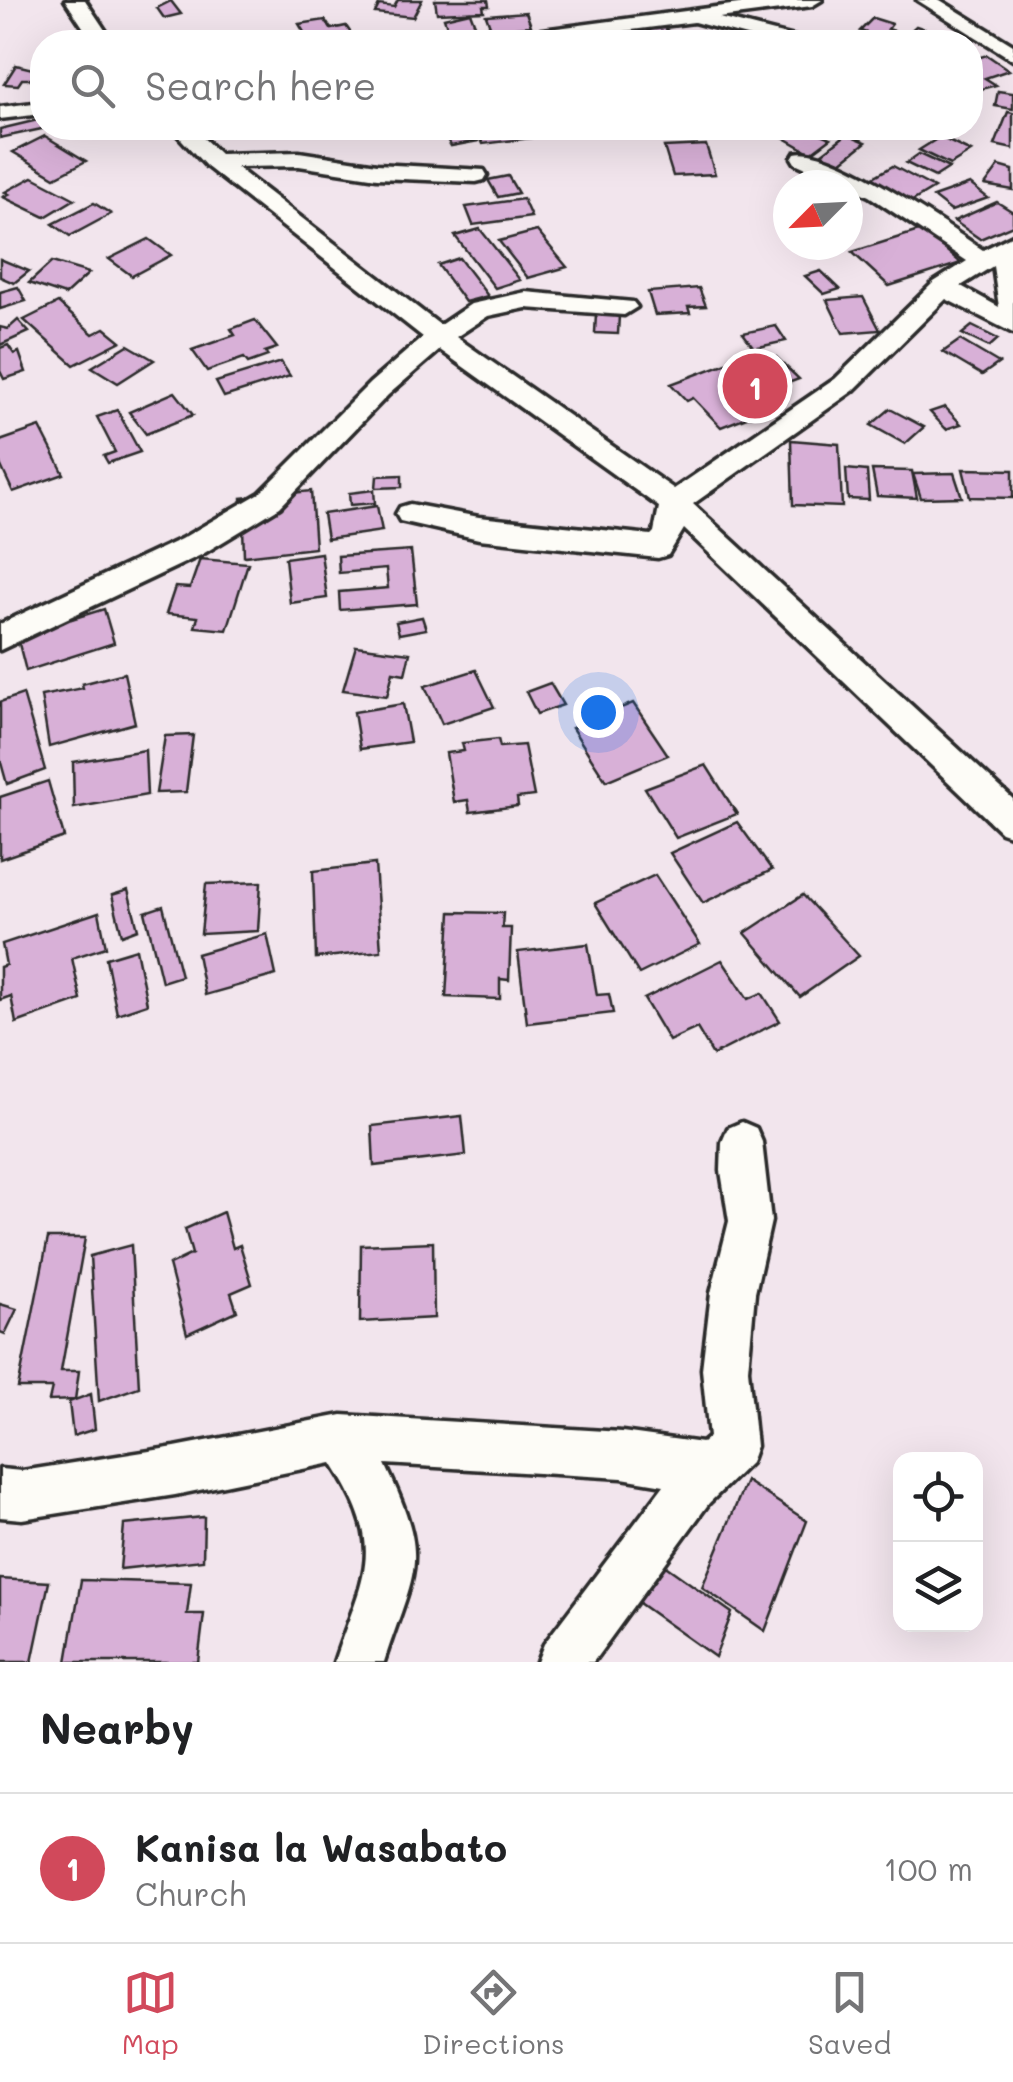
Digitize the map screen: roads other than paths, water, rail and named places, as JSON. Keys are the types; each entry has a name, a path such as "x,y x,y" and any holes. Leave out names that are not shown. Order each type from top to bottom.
{"street":[{"path":"75,0 95,30"},
{"path":"586,30 812,0"},
{"path":"926,0 974,30"},
{"path":"688,16 744,30"},
{"path":"983,35 1013,54"},
{"path":"0,113 30,109"},
{"path":"192,140 439,338 674,503 1013,821"},
{"path":"803,158 999,250"},
{"path":"214,161 299,160 376,171 476,175"},
{"path":"410,514 464,526 652,548 665,543 674,503 844,385 906,318 943,287 999,250"},
{"path":"999,250 1013,315"},
{"path":"943,287 1013,326"},
{"path":"0,638 191,547 270,500 346,420 439,338 480,310 508,302 548,300 624,307"},
{"path":"562,1662 692,1486 733,1446 725,1369 733,1293 750,1221 742,1142"},
{"path":"0,1493 22,1494 176,1471 342,1438 622,1455 711,1468"},
{"path":"342,1438 356,1456 384,1520 393,1565 359,1662"}],"place":[{"name":"Kanisa la Wasabato","path":"755,386"}]}
